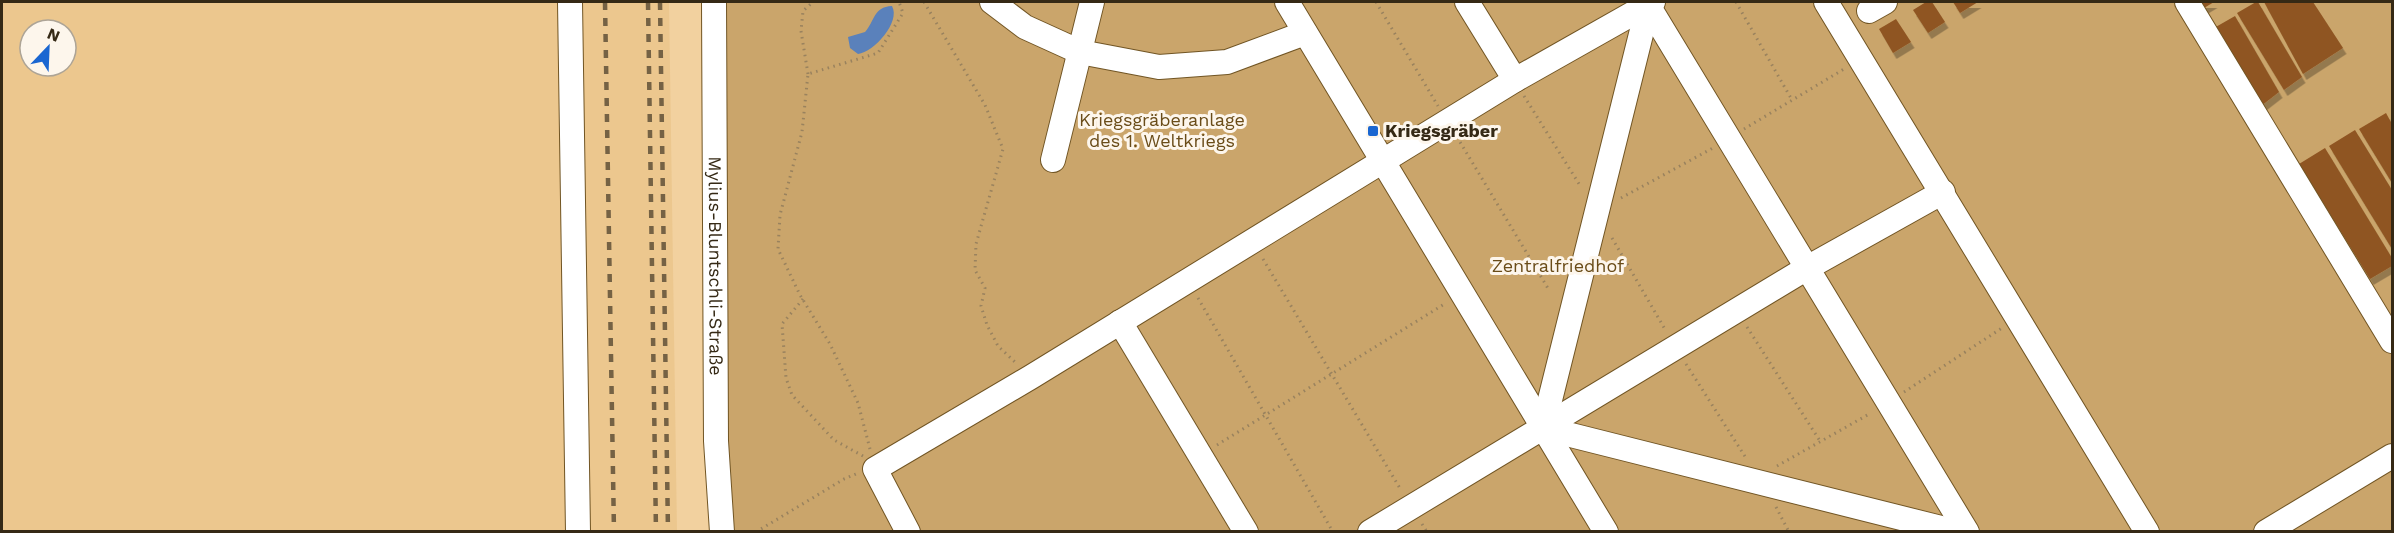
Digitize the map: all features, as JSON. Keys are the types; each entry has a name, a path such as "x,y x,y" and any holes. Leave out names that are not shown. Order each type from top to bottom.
{"street":[{"path":"570,2 578,531"},
{"name":"Mylius-Bluntschli-Straße","path":"714,2 716,441 722,531"},
{"path":"992,2 1025,27 1080,52 1159,67 1227,62 1305,33"},
{"path":"1053,160 1092,2"},
{"path":"1287,2 1606,531"},
{"path":"1467,2 1515,81"},
{"path":"908,531 874,465 1031,376 1649,2"},
{"path":"1649,2 1729,139 1967,531"},
{"path":"1543,428 1649,2"},
{"path":"1826,2 2147,531"},
{"path":"2187,2 2392,341"},
{"path":"1370,531 1736,310 1943,192"},
{"path":"1120,322 1246,531"},
{"path":"1543,428 1958,531"},
{"path":"2266,531 2392,456"}],"path":[{"path":"813,2 803,11 801,31 808,74 802,132 780,215 778,249 803,300 830,344 858,403 874,465"},
{"path":"808,74 878,53 903,13 899,2"},
{"path":"924,2 985,105 1003,148 976,244 975,270 985,288 981,306 987,325 998,346 1031,376"},
{"path":"1376,2 1550,290"},
{"path":"1736,2 1792,100"},
{"path":"1515,81 1597,212 1729,139 1861,58"},
{"path":"1252,242 1427,531"},
{"path":"1188,281 1333,531"},
{"path":"1200,455 1462,294"},
{"path":"803,300 782,324 786,378 792,395 834,440 874,465"},
{"path":"1736,310 1820,441"},
{"path":"756,531 844,479 874,465"}],"shaded area":[{"path":"2,2 669,2 677,531 2,531"}],"green space":[{"name":"Zentralfriedhof","path":"724,2 2392,2 2392,531 731,531 723,440"}],"water":[{"path":"892,6 893,20 878,42 858,54 850,48 848,37 865,32 881,9"}],"building":[{"path":"1926,2 1932,2 1945,22 1928,33 1913,10"},
{"path":"1953,2 1978,2 1960,13"},
{"path":"2200,2 2214,2 2204,8"},
{"path":"2256,2 2302,77 2284,90 2237,13"},
{"path":"2264,2 2313,2 2343,48 2303,74"},
{"path":"2235,16 2279,92 2261,106 2214,28"},
{"path":"1896,19 1911,42 1893,53 1879,29"},
{"path":"2386,113 2392,124 2392,183 2359,129"},
{"path":"2355,130 2392,190 2392,249 2329,146"},
{"path":"2325,148 2392,258 2392,266 2370,279 2299,164"}],"railway":[{"path":"605,2 614,532"},
{"path":"648,2 656,532"},
{"path":"660,2 668,532"}],"place":[{"name":"Kriegsgräber","path":"1373,131"}],"park label":[{"name":"Kriegsgräberanlage des 1. Weltkriegs","path":"1162,130"}]}
